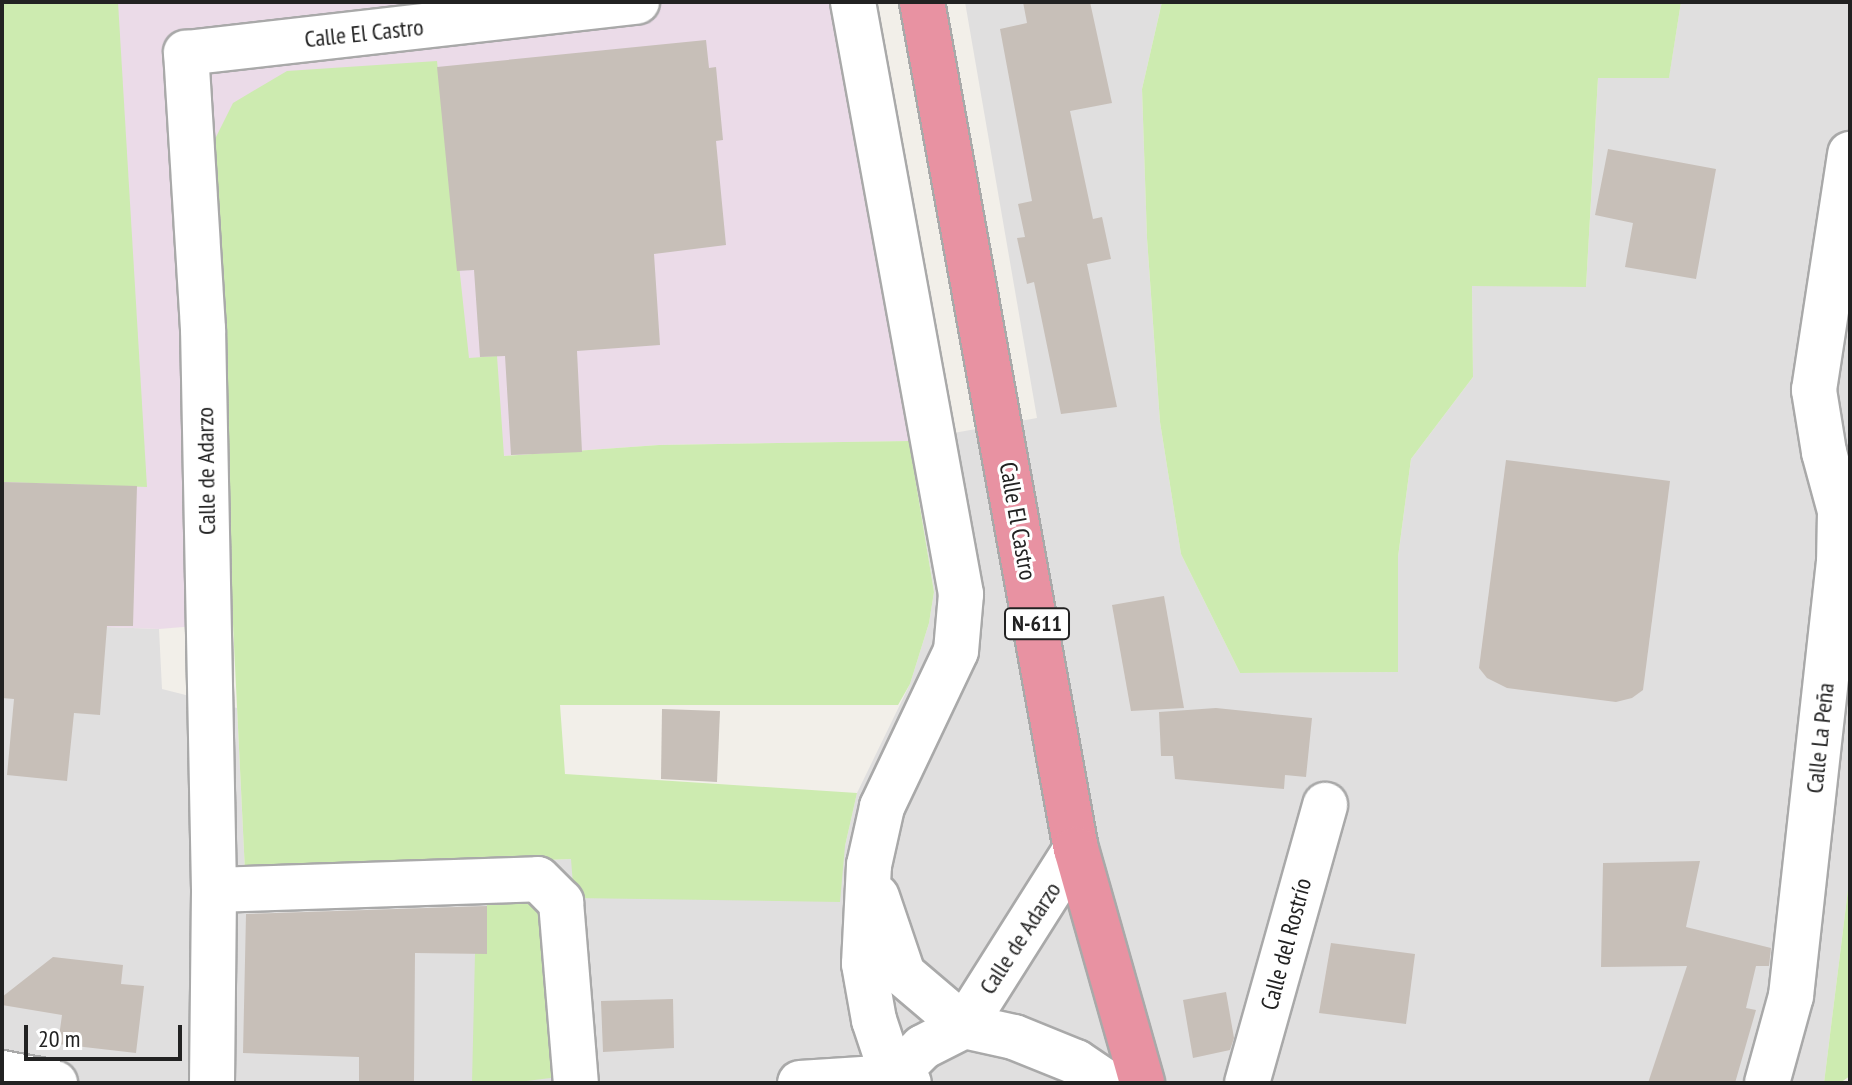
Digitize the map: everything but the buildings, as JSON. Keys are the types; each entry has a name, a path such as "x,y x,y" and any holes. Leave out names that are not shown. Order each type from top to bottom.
{"highway":[{"name":"Calle El Castro","path":"922,2 1076,849 1142,1083"}],"street":[{"name":"Calle El Castro","path":"186,53 637,2"},
{"path":"853,2 961,594 956,651 882,807 869,865 864,964 874,1020 901,1080"},
{"name":"Calle de Adarzo","path":"186,53 203,329 214,890 212,1083"},
{"name":"Calle La Peña","path":"1767,1083 1791,996 1839,564 1840,511 1824,452 1814,390 1850,154"},
{"name":"Calle del Rostrío","path":"1247,1083 1325,805"},
{"name":"Calle de Adarzo","path":"1076,849 964,1026 1026,1042 1076,1062 1107,1083"},
{"path":"869,865 903,974 964,1026 923,1047 901,1080"},
{"path":"214,890 538,879 561,902 576,1083"},
{"path":"2,1073 55,1083"},
{"path":"800,1083 901,1080"}],"shaded area":[{"path":"2,2 841,2 909,441 659,445 504,456 539,598 159,629 2,623"},
{"path":"965,2 1162,2 1142,89 1147,238 1160,422 1181,554 1240,673 1398,672 1398,557 1411,459 1473,377 1472,285 1586,287 1598,78 1669,77 1681,2 1850,2 1850,874 1824,1083 2,1083 2,623 159,629 162,689 237,708 245,872 572,859 574,898 845,846 857,793 910,684 929,623 934,592 909,441 1037,418"}],"green space":[{"path":"2,2 118,2 147,487 2,482"},
{"path":"1162,2 1681,2 1669,78 1598,78 1586,287 1472,286 1473,377 1411,459 1398,557 1398,672 1240,673 1181,554 1160,422 1147,238 1142,89"},
{"path":"437,61 469,358 497,356 504,456 659,445 909,441 934,592 929,623 910,684 898,705 560,705 565,774 857,793 845,846 840,902 574,898 571,859 245,872 210,149 233,103 287,71"},
{"path":"1850,874 1850,1076 1840,1083 1824,1083"},
{"path":"487,900 543,904 567,1076 510,1083 472,1083 475,953 487,953"}]}
